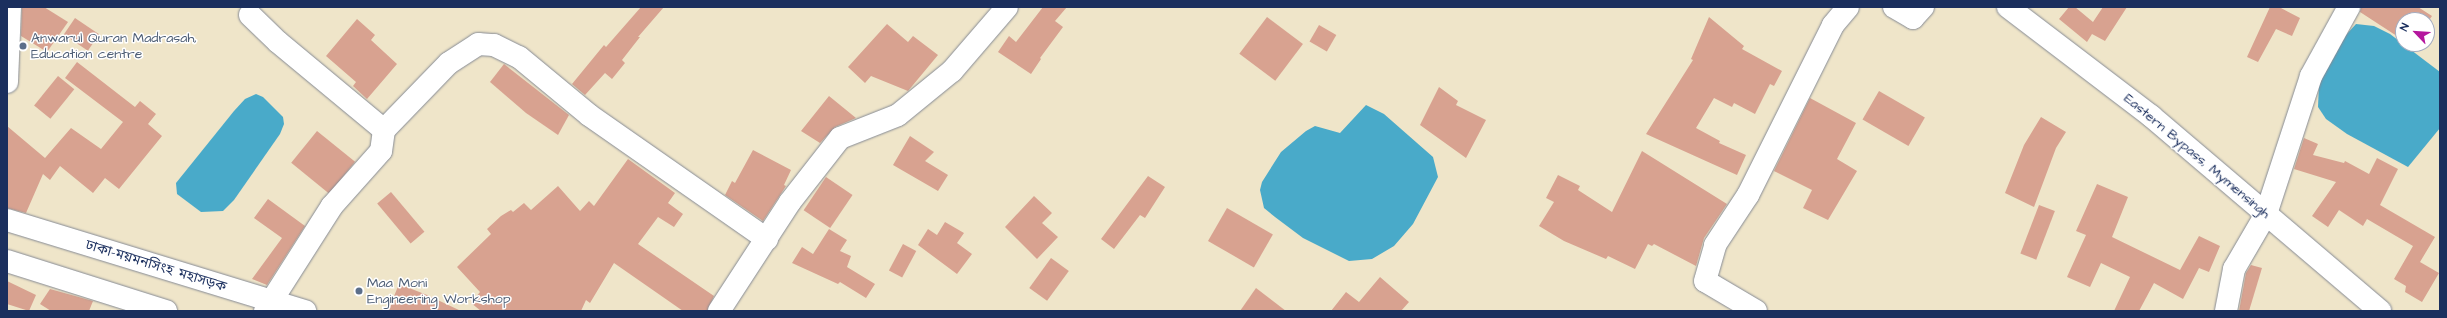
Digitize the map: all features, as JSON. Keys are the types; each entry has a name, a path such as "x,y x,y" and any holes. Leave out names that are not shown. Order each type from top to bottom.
{"main road":[{"path":"7,82 10,7"},
{"path":"719,311 790,202 840,138 904,110 952,71 1007,7"},
{"path":"1756,311 1705,281 1715,245 1748,195 1833,25 1848,7"},
{"path":"1894,7 1913,18 1923,7"},
{"name":"Eastern Bypass, Mymensingh","path":"2008,7 2152,116 2380,311"},
{"path":"2226,311 2234,269 2266,214 2311,76 2349,7"},
{"path":"250,14 278,42 384,130"},
{"path":"268,306 332,206 381,151 384,130 449,63 478,44 494,45 519,57 589,115 767,239"},
{"name":"ঢাকা-ময়মনসিংহ মহাসড়ক","path":"7,220 268,306 305,311"},
{"path":"7,261 166,311"}],"water":[{"path":"2356,24 2374,26 2395,38 2395,52 2414,52 2440,72 2440,128 2408,167 2347,134 2326,119 2318,107 2319,84 2329,62 2345,36"},
{"path":"256,94 263,97 283,117 284,124 280,134 234,200 223,211 201,212 177,194 176,183 234,111 245,99"},
{"path":"1366,105 1384,114 1433,157 1438,177 1413,224 1394,246 1372,259 1349,261 1303,238 1275,217 1264,208 1260,190 1262,182 1281,152 1306,131 1315,126 1340,133"}],"building":[{"path":"22,7 44,7 68,22 47,52 21,36"},
{"path":"641,7 664,7 638,37 640,37 622,60 625,63 612,79 605,73 585,95 572,84 604,45 606,47"},
{"path":"1043,7 1067,7 1055,21 1063,27 1040,58 1041,59 1031,74 998,52 1009,36 1016,42"},
{"path":"2069,7 2075,7 2093,22 2103,7 2127,7 2105,41 2092,34 2087,42 2059,19"},
{"path":"2270,7 2279,7 2300,18 2292,36 2276,29 2258,62 2247,57"},
{"path":"2361,7 2418,7 2426,12 2395,12 2395,35 2360,12"},
{"path":"1267,17 1303,44 1275,81 1239,54"},
{"path":"1709,17 1744,46 1742,49 1782,71 1774,86 1770,84 1755,114 1734,103 1732,107 1714,98 1696,128 1720,141 1719,143 1746,155 1737,175 1646,134 1693,60 1691,59"},
{"path":"75,18 99,34 88,51 64,35"},
{"path":"357,19 375,35 371,40 397,64 367,99 353,86 356,82 326,56"},
{"path":"887,24 908,42 913,36 938,55 908,91 871,76 865,83 848,67"},
{"path":"1319,25 1336,35 1327,51 1310,41"},
{"path":"77,62 135,107 140,101 156,114 148,124 162,136 119,189 105,178 93,193 60,166 50,180 43,174 26,213 7,208 7,126 45,158 71,128 101,149 123,122 65,78"},
{"path":"504,64 569,115 558,135 526,113 490,82"},
{"path":"58,76 74,89 50,119 34,106"},
{"path":"1439,87 1458,101 1456,105 1486,120 1466,158 1420,125"},
{"path":"1879,91 1925,118 1908,146 1862,120"},
{"path":"829,96 856,118 835,127 820,143 801,131"},
{"path":"1810,98 1856,123 1837,159 1857,171 1828,220 1803,208 1812,190 1774,171"},
{"path":"2041,117 2066,132 2056,148 2034,207 2005,193 2024,145"},
{"path":"317,131 355,162 329,194 291,163"},
{"path":"910,136 934,152 925,161 948,175 938,191 893,165"},
{"path":"2304,138 2318,144 2313,155 2344,163 2345,161 2369,174 2377,158 2398,169 2380,205 2435,237 2420,262 2439,273 2422,302 2405,292 2406,286 2394,279 2413,246 2367,219 2363,226 2339,210 2328,227 2312,216 2336,182 2294,169"},
{"path":"753,150 791,170 784,185 786,186 763,221 725,195 732,181 735,183"},
{"path":"1642,151 1727,204 1704,238 1696,266 1654,244 1652,246 1648,244 1635,269 1608,256 1606,259 1564,241 1539,226 1554,202 1546,198 1558,175 1580,186 1578,190 1612,212"},
{"path":"628,159 675,193 668,203 683,214 674,227 658,217 638,244 714,296 707,311 683,311 614,263 590,303 586,300 581,311 481,311 471,303 480,292 457,267 491,234 487,229 501,216 511,210 513,212 524,203 531,210 558,186 580,211 589,201 594,206"},
{"path":"1148,176 1165,187 1145,218 1140,215 1114,249 1101,239"},
{"path":"826,177 853,195 830,228 804,210"},
{"path":"2097,184 2128,197 2112,237 2180,270 2199,236 2220,246 2209,272 2199,268 2183,299 2154,283 2139,311 2114,311 2130,277 2101,263 2090,287 2067,277 2086,235 2076,231"},
{"path":"391,192 424,232 411,243 377,204"},
{"path":"1034,196 1052,213 1042,223 1058,237 1037,259 1005,227"},
{"path":"268,199 305,226 267,285 252,279 282,238 254,218"},
{"path":"2039,205 2055,211 2036,260 2020,254"},
{"path":"1227,208 1273,234 1254,267 1208,241"},
{"path":"945,222 964,233 957,243 972,254 957,274 918,245 928,229 937,235"},
{"path":"829,229 847,240 840,251 851,256 847,267 875,284 866,298 840,282 838,284 792,263 802,247 813,254"},
{"path":"903,244 916,251 902,278 889,270"},
{"path":"1051,258 1069,271 1047,301 1029,288"},
{"path":"2251,265 2262,268 2249,311 2239,311 2246,273"},
{"path":"1380,277 1409,302 1401,311 1331,311 1346,292 1359,302"},
{"path":"7,281 36,295 29,311 7,304"},
{"path":"399,284 427,295 461,311 388,311"},
{"path":"1256,288 1286,311 1240,311"},
{"path":"50,289 93,301 89,311 51,311 40,304"}],"place":[{"name":"Anwarul Quran Madrasah, Education centre","path":"23,46"},
{"name":"Maa Moni Engineering Workshop","path":"359,291"}]}
